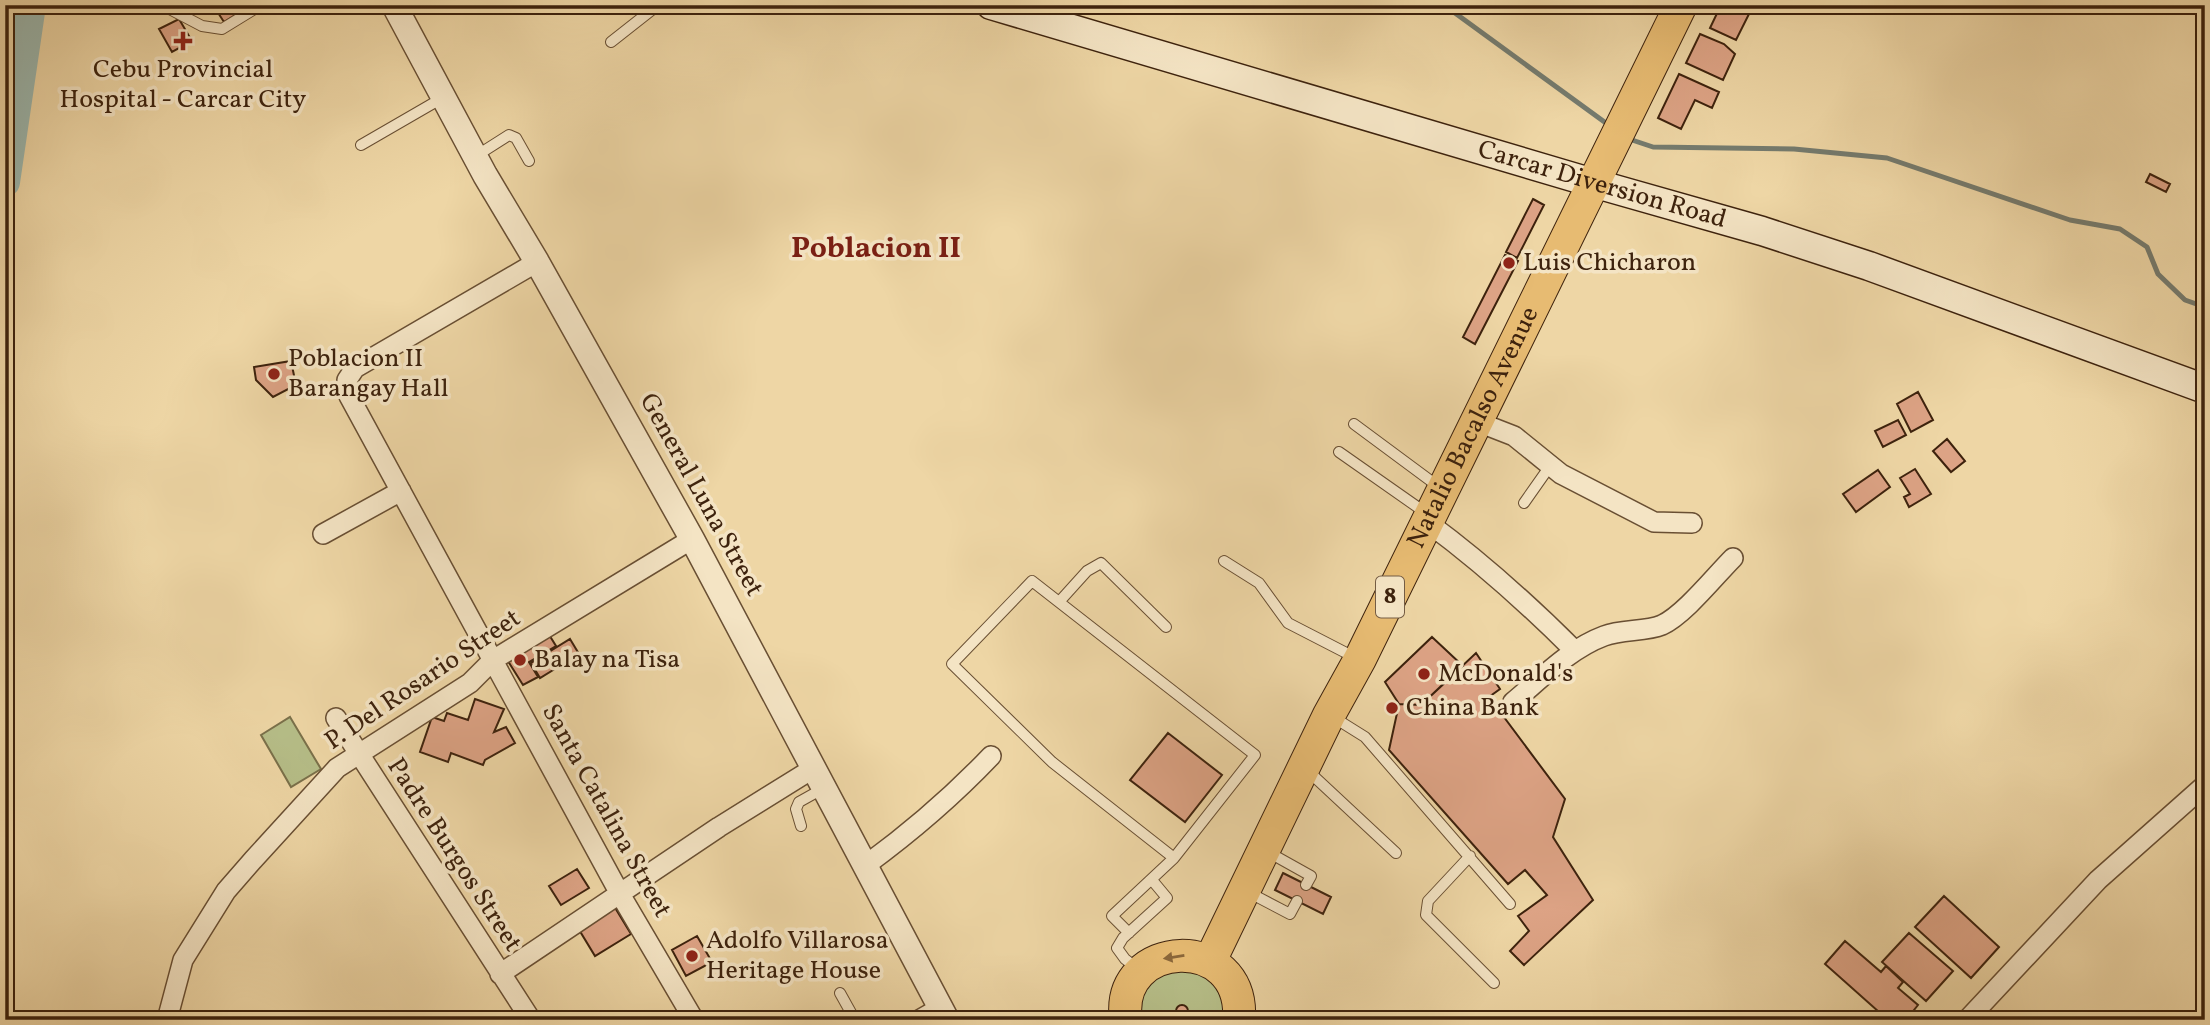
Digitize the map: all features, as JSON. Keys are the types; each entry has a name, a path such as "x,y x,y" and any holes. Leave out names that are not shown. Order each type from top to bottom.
{"highway":[{"name":"Natalio Bacalso Avenue","path":"1210,961 1329,715 1360,659 1478,422 1681,5"},
{"path":"1126,1020 1127,997 1141,972 1153,962 1181,954 1210,961 1224,971 1234,985 1239,1001 1239,1020"}],"main road":[{"name":"Carcar Diversion Road","path":"991,5 1762,231 1869,266 2205,389"}],"street":[{"name":"General Luna Street","path":"394,5 692,539 866,865 935,1016"},
{"name":"Santa Catalina Street","path":"537,262 355,368 347,380 349,396 620,894 694,1020"},
{"path":"1478,422 1514,436 1561,474 1654,522 1692,523"},
{"path":"323,534 401,491"},
{"path":"1433,509 1484,565 1519,595 1575,651"},
{"name":"P. Del Rosario Street","path":"167,1020 183,960 226,891 337,768 470,682 493,660 692,539"},
{"path":"1513,702 1575,651 1606,635 1662,625 1683,609 1733,558"},
{"name":"Padre Burgos Street","path":"336,718 531,1020"},
{"path":"866,865 956,794 991,757"},
{"path":"500,974 719,827 819,778"},
{"path":"1967,1020 2098,880 2205,785"}],"lane":[{"path":"162,5 202,26 222,29 261,5"},
{"path":"611,42 658,5"},
{"path":"361,145 444,97"},
{"path":"476,156 509,135 516,138 529,161"},
{"path":"1354,424 1433,509"},
{"path":"1339,452 1433,509"},
{"path":"1524,503 1550,466"},
{"path":"1224,561 1259,583 1288,624 1360,659"},
{"path":"1059,602 1087,570 1101,563 1166,626"},
{"path":"1129,933 1112,916 1174,858 1255,755 1032,582 952,664 1052,762 1174,858"},
{"path":"1329,715 1365,737 1510,904"},
{"path":"1304,767 1396,853"},
{"path":"801,826 796,809 819,778"},
{"path":"1265,850 1311,876 1306,885"},
{"path":"1470,856 1428,901 1426,915 1494,983"},
{"path":"1141,972 1125,959 1117,947 1123,938 1167,898 1152,880"},
{"path":"1245,890 1290,915 1297,901"},
{"path":"840,993 855,1020"}],"green space":[{"path":"290,717 321,769 291,787 261,735"},
{"path":"1207,967 1232,1020 1132,1020 1145,976"}],"building":[{"path":"213,5 252,5 224,22"},
{"path":"1721,5 1735,5 1750,12 1736,40 1710,28"},
{"path":"179,19 192,41 172,52 159,29"},
{"path":"1700,34 1724,44 1735,54 1723,80 1686,63"},
{"path":"1679,74 1719,92 1712,108 1695,100 1681,129 1658,118"},
{"path":"2150,174 2170,184 2166,192 2146,182"},
{"path":"1533,199 1544,205 1517,258 1506,252"},
{"path":"1505,255 1518,261 1475,344 1463,337"},
{"name":"Poblacion II Barangay Hall","path":"291,361 296,385 273,397 256,380 254,367"},
{"path":"1918,392 1933,420 1911,432 1897,404"},
{"path":"1898,420 1906,435 1883,447 1875,431"},
{"path":"1947,439 1965,461 1951,472 1933,451"},
{"path":"1915,469 1931,494 1909,507 1904,497 1910,494 1900,478"},
{"path":"1878,470 1890,487 1856,512 1843,494"},
{"name":"Balay na Tisa","path":"548,633 556,646 529,662 538,677 523,685 506,658"},
{"name":"McDonald's","path":"1432,637 1463,666 1421,705 1399,704 1385,682"},
{"path":"570,639 579,654 540,678 531,663"},
{"path":"1476,653 1500,689 1489,697 1565,799 1553,837 1593,900 1524,965 1510,951 1529,931 1518,916 1547,895 1525,870 1508,884 1389,750 1399,704 1421,705"},
{"path":"475,699 504,709 494,732 506,727 515,743 485,760 483,765 451,753 448,762 420,752 432,717 444,721 447,713 468,720"},
{"path":"1168,733 1222,775 1185,822 1130,780"},
{"path":"577,869 589,888 561,905 549,886"},
{"path":"1283,873 1331,897 1323,914 1275,890"},
{"path":"1944,896 1999,947 1971,978 1915,927"},
{"path":"614,906 631,934 595,956 578,928"},
{"path":"1909,933 1953,971 1926,1001 1882,962"},
{"name":"Adolfo Villarosa Heritage House","path":"697,936 712,962 686,976 672,950"},
{"path":"1845,941 1881,972 1886,966 1903,982 1898,988 1918,1005 1906,1020 1888,1020 1825,964"},
{"path":"1182,1005 1188,1011 1182,1017 1176,1011"}],"waterway":[{"path":"5,182 31,5"},
{"path":"1444,5 1610,126"},
{"path":"1626,138 1653,147 1794,149 1887,158 2070,220 2120,229 2147,247 2158,274 2185,300 2205,307"}],"place":[{"name":"Cebu Provincial Hospital - Carcar City","path":"183,41"},
{"name":"Luis Chicharon","path":"1509,263"},
{"name":"Poblacion II Barangay Hall","path":"274,374"},
{"name":"Balay na Tisa","path":"520,660"},
{"name":"McDonald's","path":"1424,674"},
{"name":"China Bank","path":"1392,708"},
{"name":"Adolfo Villarosa Heritage House","path":"692,956"}],"district":[{"name":"Poblacion II","path":"876,249"}]}
